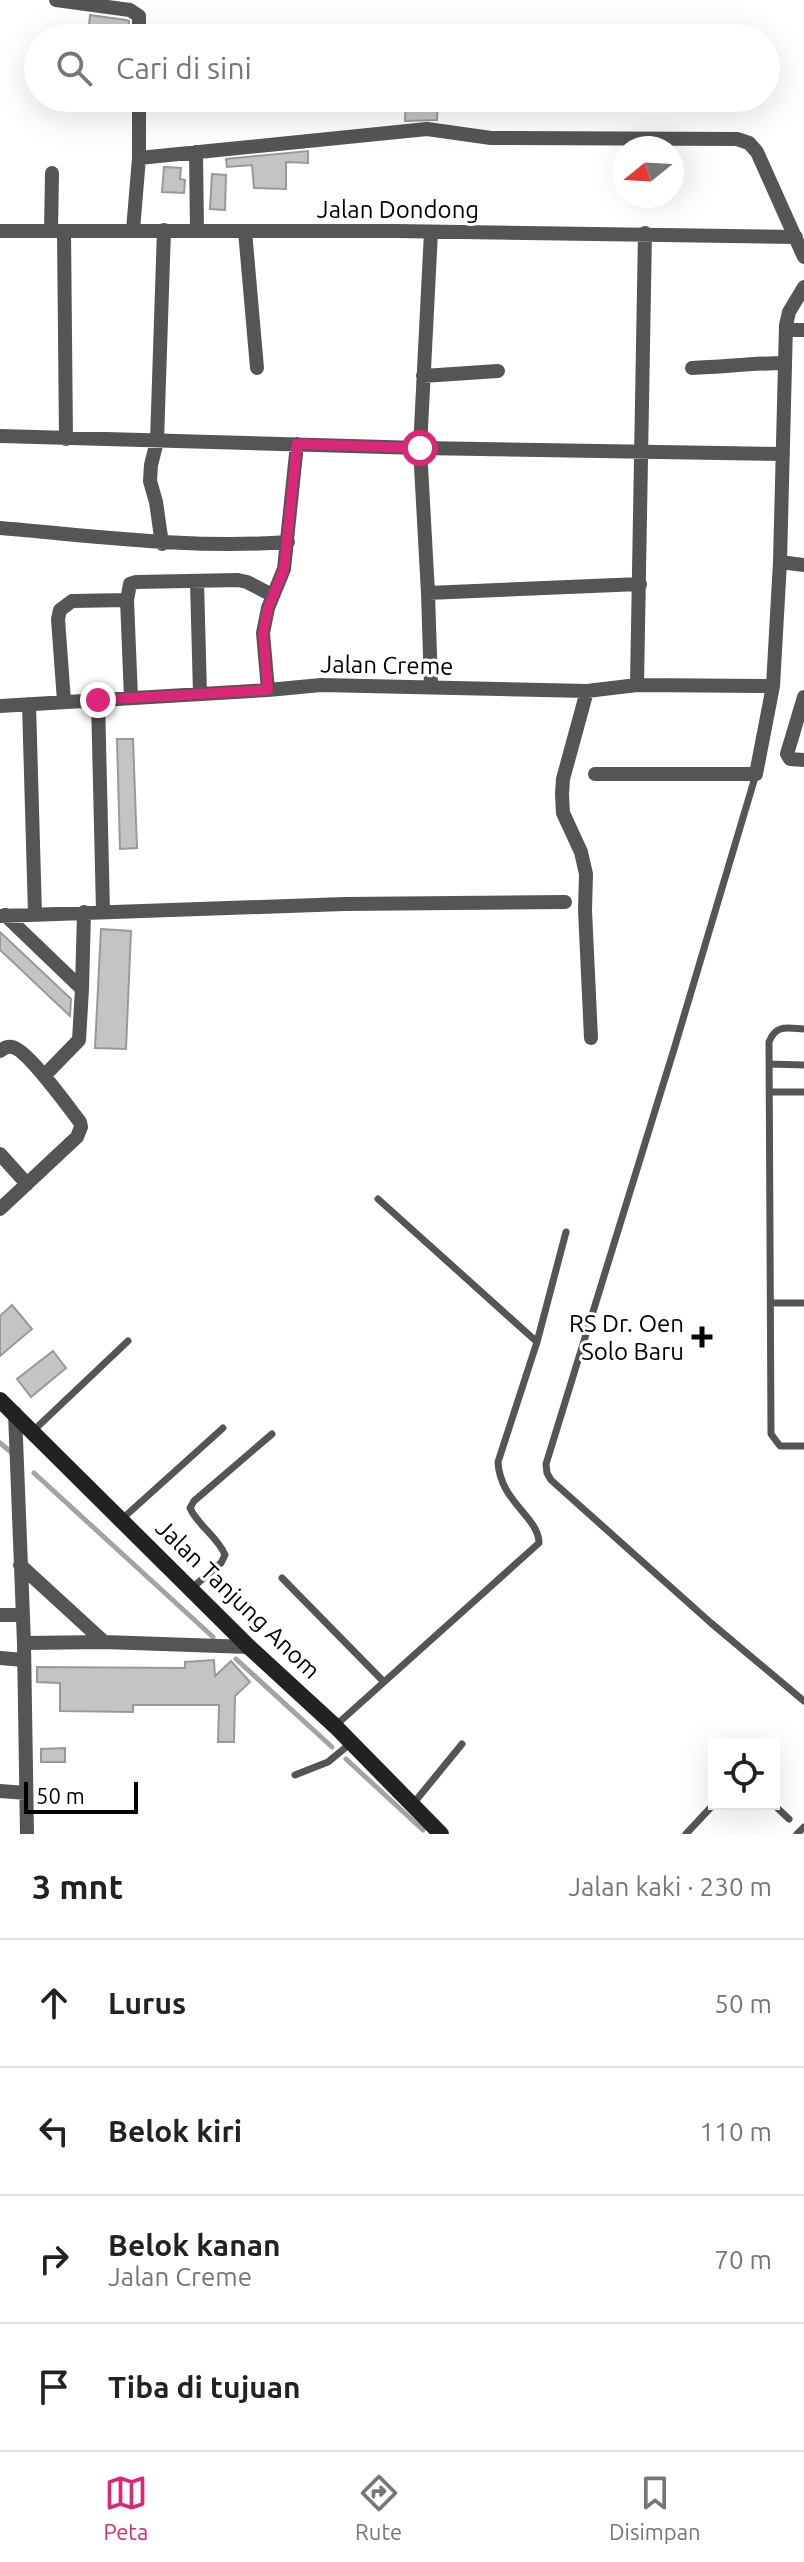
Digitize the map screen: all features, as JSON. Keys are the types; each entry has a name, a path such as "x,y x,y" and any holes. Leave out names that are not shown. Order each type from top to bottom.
{"main road":[{"name":"Jalan Tanjung Anom","path":"0,1400 190,1590 335,1726 441,1834"}],"street":[{"path":"56,0 130,10 139,16 139,24"},
{"path":"133,230 139,112"},
{"path":"139,158 427,129 491,138 737,139 749,143 757,152 804,254"},
{"path":"196,152 197,230"},
{"path":"52,173 58,231 66,439"},
{"path":"162,544 150,481 157,441 164,230"},
{"name":"Jalan Dondong","path":"0,231 645,233 796,237"},
{"path":"245,231 257,368"},
{"path":"431,232 420,448 431,687"},
{"path":"637,685 645,233"},
{"path":"595,774 756,774 773,686 780,562 786,330 789,312 804,287"},
{"path":"786,330 804,330"},
{"path":"692,368 785,363"},
{"path":"423,376 498,371"},
{"path":"0,436 783,454"},
{"path":"268,690 263,633 272,595 284,569 297,444"},
{"path":"0,528 162,544 223,546 288,542"},
{"path":"780,562 804,565"},
{"path":"131,698 127,600 133,582 238,580 272,595"},
{"path":"197,582 200,694"},
{"path":"428,593 640,584"},
{"path":"64,701 60,610 72,601 127,600"},
{"name":"Jalan Creme","path":"0,706 321,685 587,691 637,685 773,686"},
{"path":"587,691 563,779 562,794 563,813 581,852 586,874 591,1038"},
{"path":"804,697 787,757 804,760"},
{"path":"98,700 103,911"},
{"path":"29,704 35,914"},
{"path":"3,916 344,904 565,902"},
{"path":"44,1076 79,1040 84,912"},
{"path":"3,916 82,989"},
{"path":"0,1051 12,1047 18,1049 44,1076 81,1127 77,1137 0,1209"},
{"path":"0,1154 27,1184"},
{"path":"15,1413 24,1643 27,1834"},
{"path":"0,1472 16,1472"},
{"path":"20,1565 104,1642"},
{"path":"0,1615 22,1615"},
{"path":"24,1643 104,1642 249,1647"},
{"path":"0,1658 24,1660"},
{"path":"0,1791 26,1793"}],"lane":[{"path":"756,774 546,1464 551,1480 711,1623 804,1701"},
{"path":"804,1029 780,1027 772,1032 769,1042 771,1434 780,1446 804,1446"},
{"path":"769,1064 804,1065"},
{"path":"770,1092 804,1092"},
{"path":"378,1199 537,1342"},
{"path":"335,1726 539,1543 536,1529 509,1498 499,1478 498,1462 537,1342 566,1232"},
{"path":"771,1303 804,1303"},
{"path":"33,1431 128,1341"},
{"path":"122,1519 223,1428"},
{"path":"190,1590 221,1563 225,1555 194,1518 190,1508 194,1501 272,1434"},
{"path":"282,1578 384,1682"},
{"path":"295,1775 328,1762 351,1742"},
{"path":"413,1804 462,1744"},
{"path":"686,1834 708,1810"},
{"path":"779,1810 789,1819"}],"building":[{"path":"90,15 129,21 129,24 89,24"},
{"path":"405,112 437,112 437,120 405,121"},
{"path":"308,151 308,163 286,162 286,189 254,188 252,165 227,167 226,159"},
{"path":"164,167 181,168 180,179 185,180 184,193 162,192"},
{"path":"212,174 226,175 225,210 210,209"},
{"path":"117,739 133,739 137,848 120,849"},
{"path":"101,929 131,931 126,1049 95,1048"},
{"path":"0,932 71,999 70,1016 0,950"},
{"path":"12,1305 32,1329 0,1356 0,1316"},
{"path":"53,1351 66,1368 31,1397 17,1379"},
{"path":"214,1660 215,1676 231,1661 250,1682 235,1696 234,1742 218,1742 219,1705 133,1705 133,1712 60,1711 60,1683 37,1682 37,1667 185,1668 185,1662"},
{"path":"65,1748 65,1762 41,1762 41,1749"}],"waterway":[{"path":"0,1443 11,1452"},
{"path":"34,1473 213,1637"},
{"path":"236,1659 332,1747"},
{"path":"346,1759 423,1830"}],"place":[{"name":"RS Dr. Oen Solo Baru","path":"702,1337"}],"route":[{"path":"98,700 268,690 263,633 268,608 284,569 297,444 420,448"}]}
